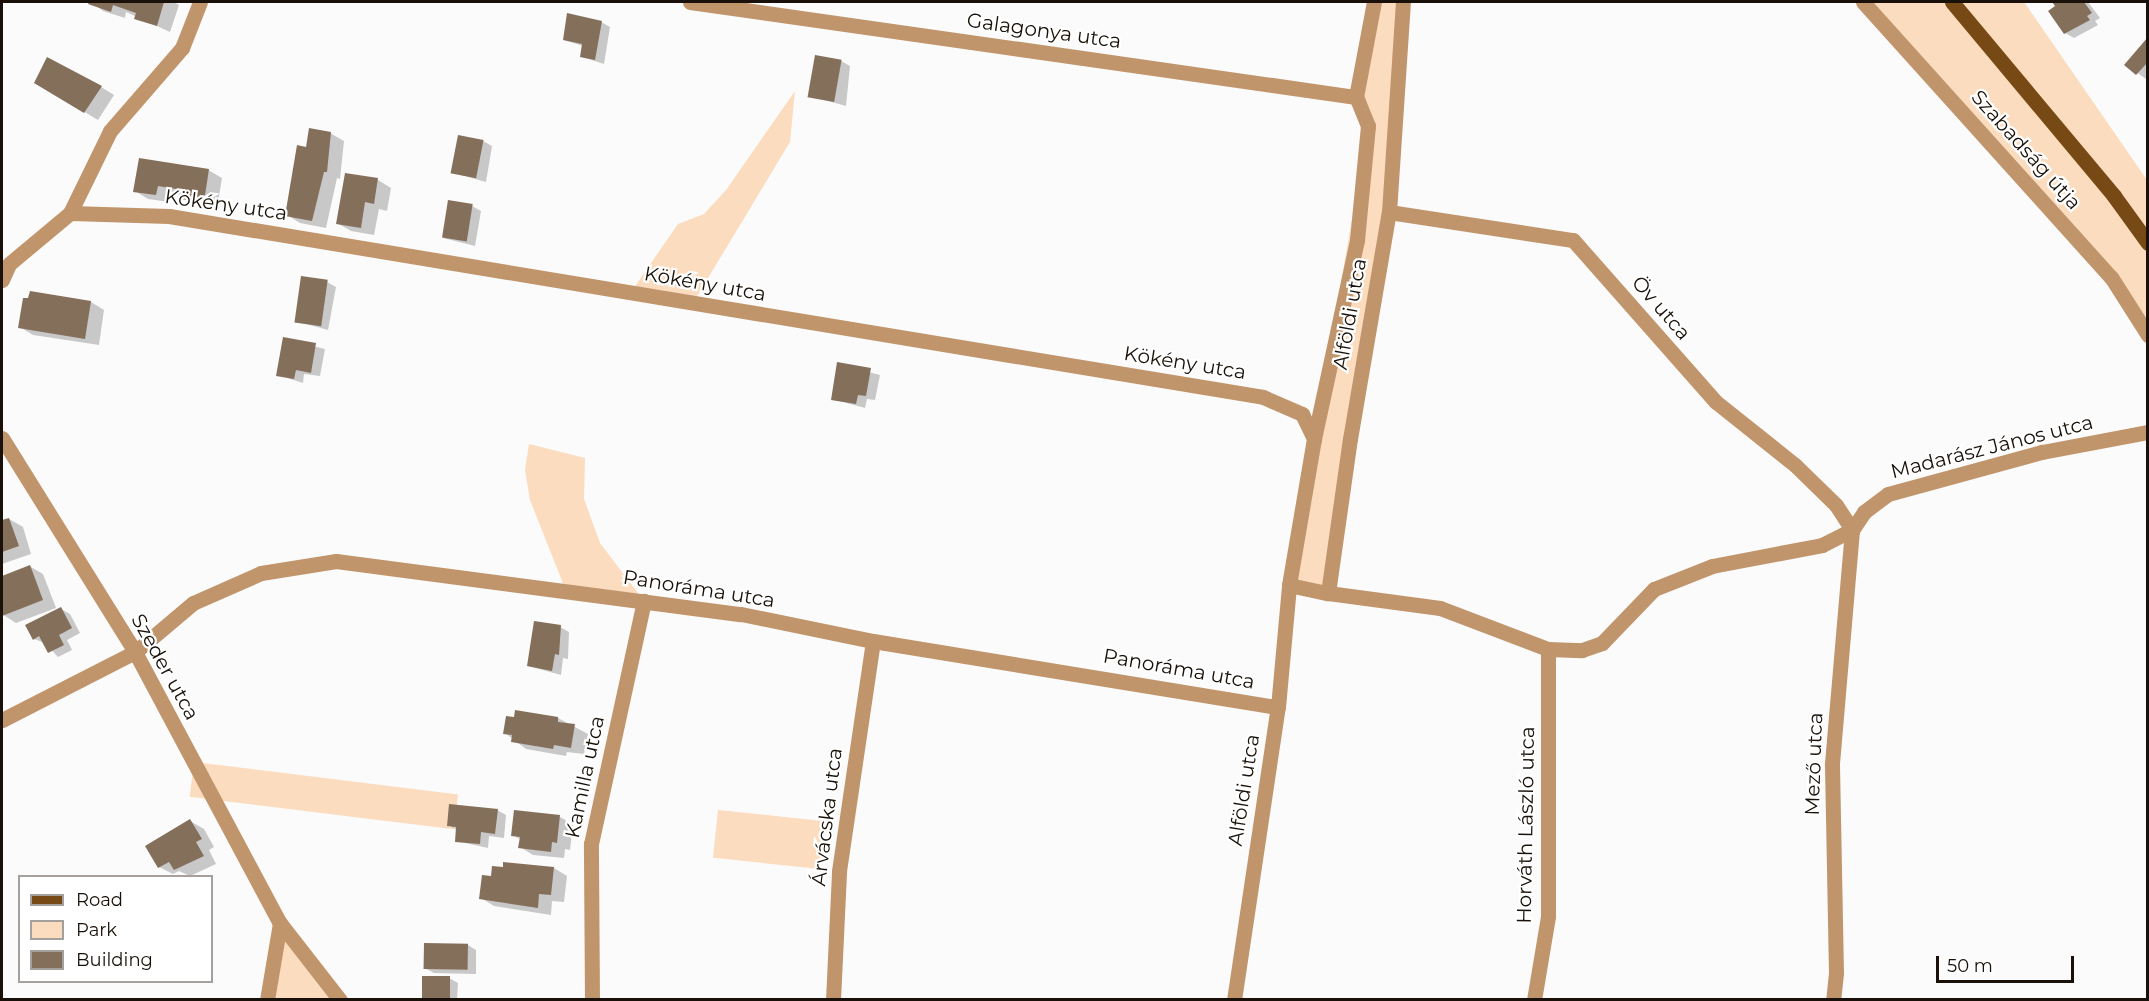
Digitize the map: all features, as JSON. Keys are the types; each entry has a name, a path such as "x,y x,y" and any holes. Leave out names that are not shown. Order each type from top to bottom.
{"main road":[{"name":"Szabadság útja","path":"1952,2 2033,96 2148,243"}],"street":[{"path":"2,280 9,264 70,213 110,131 182,48 200,2"},
{"name":"Galagonya utca","path":"690,2 1356,97"},
{"path":"1356,97 1374,2"},
{"name":"Alföldi utca","path":"1328,593 1350,439 1389,212 1403,2"},
{"name":"Szabadság útja","path":"1863,2 2111,277 2148,335"},
{"name":"Alföldi utca","path":"1234,999 1278,707 1289,585 1314,440 1357,240 1368,126 1356,97"},
{"name":"Öv utca","path":"1389,212 1573,240 1716,402 1796,465 1836,505 1852,530"},
{"name":"Kökény utca","path":"70,213 169,216 1263,398 1302,414 1314,440"},
{"name":"Madarász János utca","path":"1328,593 1440,608 1548,650 1582,650 1602,643 1645,597 1667,582 1712,566 1822,545 1852,530 1876,502 1908,487 2042,452 2148,432"},
{"name":"Szeder utca","path":"2,438 135,652 280,923 340,999"},
{"name":"Mező utca","path":"1833,999 1836,973 1832,765 1852,530"},
{"name":"Panoráma utca","path":"2,720 135,652 193,603 261,573 336,561 741,614 873,641 1278,707"},
{"path":"1289,585 1328,593"},
{"name":"Kamilla utca","path":"592,999 591,844 644,601"},
{"name":"Árvácska utca","path":"833,999 839,871 873,641"},
{"name":"Horváth László utca","path":"1534,999 1548,916 1548,650"},
{"path":"267,999 280,923"}],"green space":[{"path":"1374,2 1403,2 1389,212 1328,593 1289,585 1368,126 1356,97"},
{"path":"1863,2 2024,2 2147,180 2147,335 2111,277"},
{"path":"795,91 790,142 693,303 631,292 678,224 704,214 726,190"},
{"path":"529,444 585,458 584,499 600,543 644,601 566,591 530,500 525,470"},
{"path":"194,762 458,794 454,829 190,797"},
{"path":"718,810 824,821 819,869 713,858"},
{"path":"280,923 340,999 267,999"}],"building":[{"path":"89,2 164,2 157,26 134,19 136,13 113,5 111,12 88,4"},
{"path":"2052,2 2084,2 2092,13 2087,16 2090,20 2064,34 2048,11 2055,6"},
{"path":"567,13 602,21 595,60 580,57 582,44 563,40"},
{"path":"2148,37 2148,62 2136,75 2124,65"},
{"path":"815,55 842,60 834,102 808,97"},
{"path":"47,57 102,86 84,113 34,83"},
{"path":"309,128 331,132 327,172 324,172 312,221 285,216 297,145 306,147"},
{"path":"458,135 484,140 476,178 451,173"},
{"path":"139,158 209,169 204,202 181,199 182,190 158,186 156,195 133,192"},
{"path":"345,173 378,178 374,204 365,202 361,228 336,224"},
{"path":"448,200 473,204 467,241 442,238"},
{"path":"301,276 328,280 321,326 294,323"},
{"path":"30,291 91,301 85,339 18,328 23,298 28,298"},
{"path":"283,337 316,343 311,373 296,370 294,379 276,376"},
{"path":"837,362 871,368 866,396 858,395 856,404 831,400"},
{"path":"9,518 19,546 2,552 2,520"},
{"path":"30,565 43,600 2,616 2,576"},
{"path":"61,607 72,628 59,635 64,645 48,653 39,636 33,640 25,625"},
{"path":"534,621 561,625 559,655 555,654 552,671 527,666"},
{"path":"515,710 558,717 558,722 575,724 571,748 554,745 553,749 511,742 512,735 503,734 506,716 514,717"},
{"path":"449,804 498,809 495,834 481,832 480,844 455,842 456,827 447,826"},
{"path":"514,810 560,815 557,843 552,842 551,852 518,848 520,837 511,836"},
{"path":"190,819 202,839 196,842 204,856 174,870 169,862 158,868 145,846"},
{"path":"503,862 554,867 551,895 539,894 538,908 479,899 482,875 491,876 492,866 503,867"},
{"path":"424,943 468,944 468,970 424,969"},
{"path":"422,976 450,976 450,1000 422,1000"}]}
